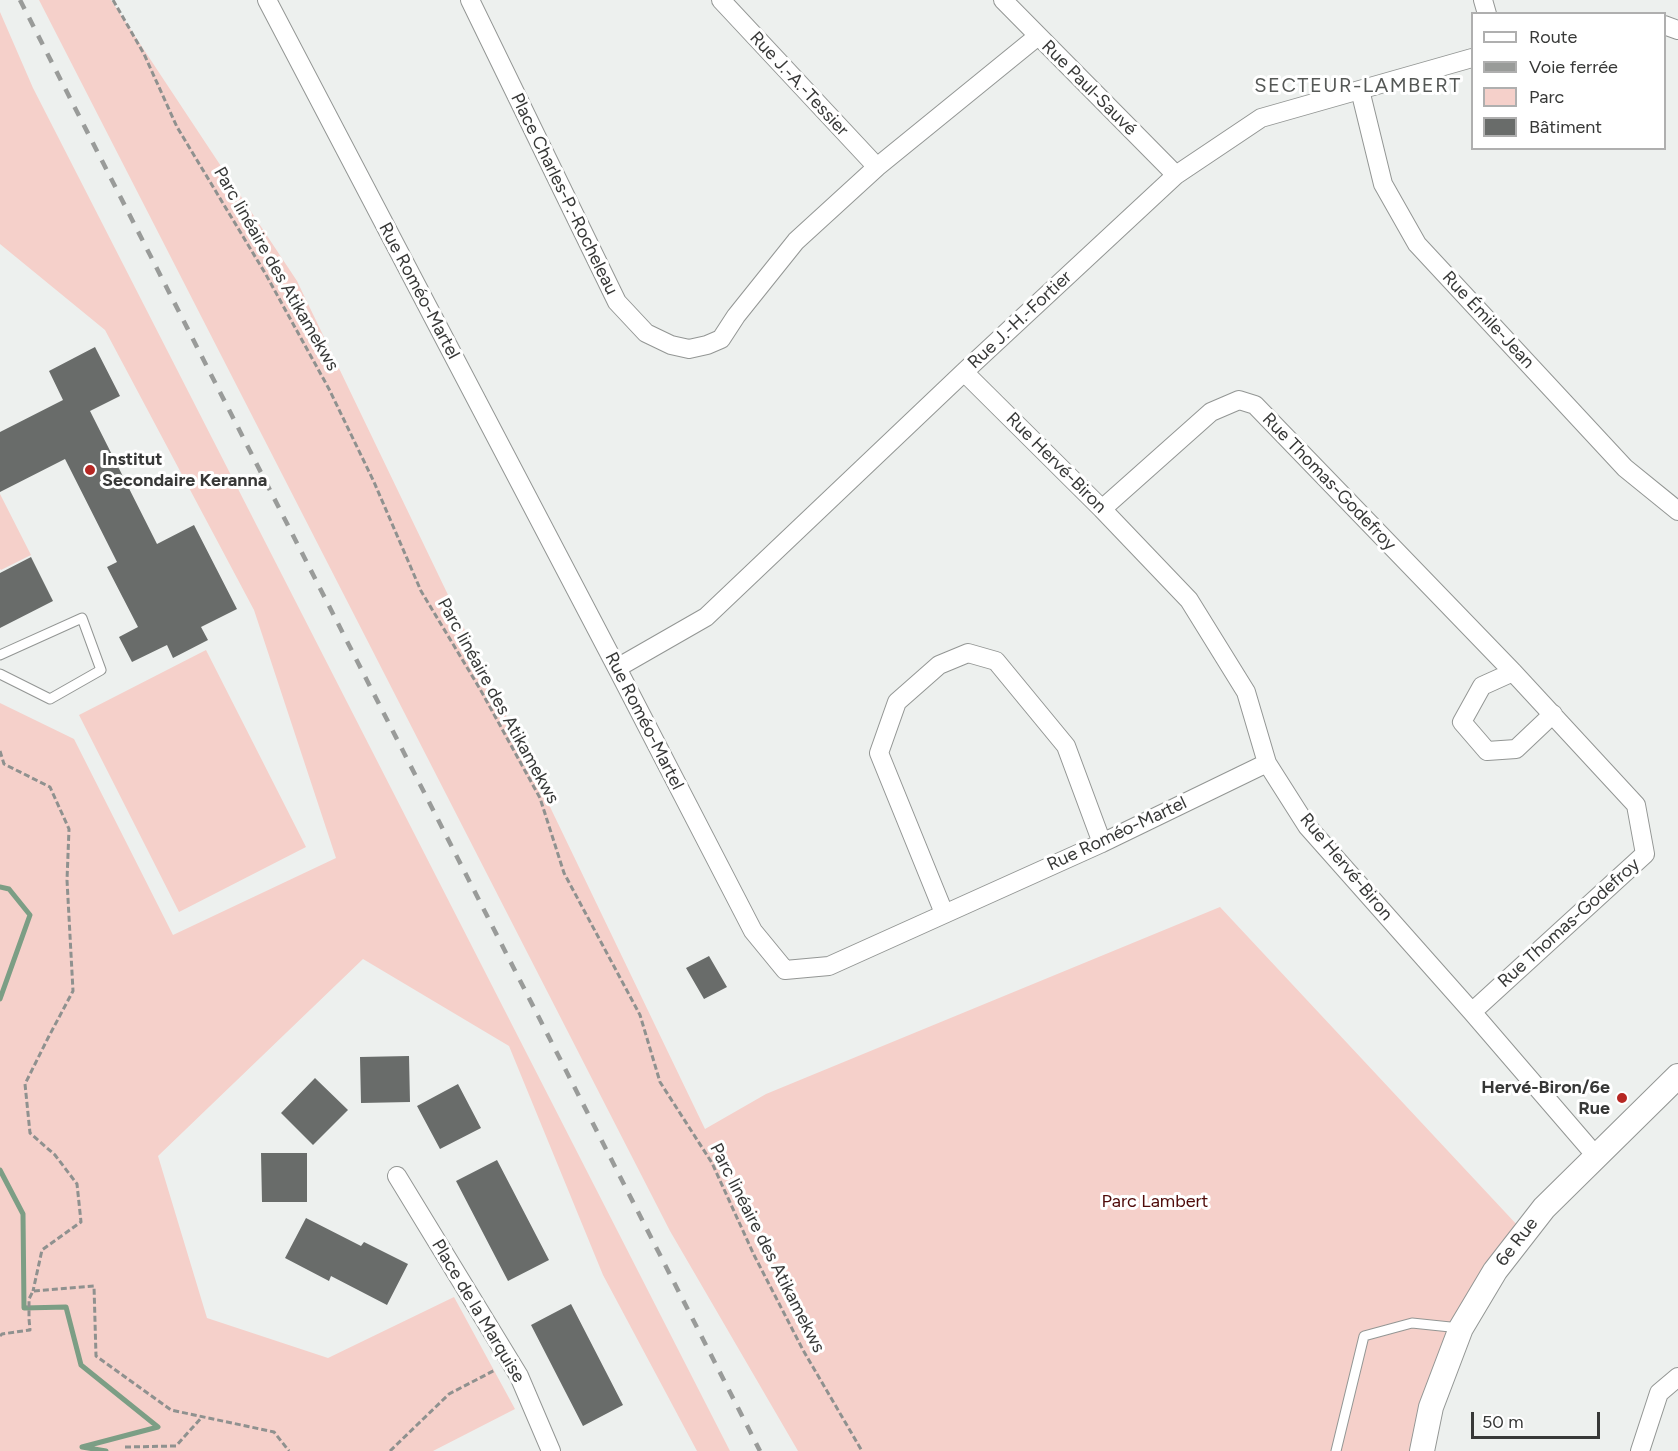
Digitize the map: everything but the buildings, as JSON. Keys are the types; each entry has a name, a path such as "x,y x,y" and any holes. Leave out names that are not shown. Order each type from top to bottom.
{"street":[{"name":"Rue Roméo-Martel","path":"267,0 753,931 785,970 829,966 1102,843 1267,763"},
{"name":"Place Charles-P.-Rocheleau","path":"470,0 617,303 646,333 670,345 689,349 721,339 736,316 796,241 877,167 1038,36"},
{"name":"Rue J.-A.-Tessier","path":"721,0 877,167"},
{"name":"Rue Paul-Sauvé","path":"1003,0 1176,175"},
{"name":"Rue J.-H.-Fortier","path":"617,668 706,617 1176,175 1261,118 1471,59"},
{"name":"Rue Émile-Jean","path":"1360,90 1383,184 1417,244 1625,468 1678,511"},
{"name":"Rue Hervé-Biron","path":"964,372 1102,509 1189,600 1246,692 1267,763 1307,826 1596,1156"},
{"name":"Rue Thomas-Godefroy","path":"1102,509 1211,412 1239,400 1255,405 1513,672 1636,805 1645,854 1472,1012"},
{"path":"944,913 879,753 897,702 939,665 968,653 996,661 1066,746 1102,843"},
{"path":"1513,672 1482,686 1462,722 1487,751 1516,749 1553,714"},
{"name":"6e Rue","path":"1422,1451 1431,1407 1461,1328 1495,1271 1537,1217 1678,1076"},
{"name":"Place de la Marquise","path":"397,1176 519,1376 551,1451"},
{"path":"1640,1451 1659,1393 1678,1377"}],"lane":[{"path":"0,655 82,618 101,670 50,699 0,674"},
{"path":"1336,1451 1364,1336 1412,1323 1461,1328"}],"path":[{"name":"Parc linéaire des Atikamekws","path":"113,0 144,54 177,128 265,273 329,389 374,482 421,591 480,689 540,798 564,873 640,1015 660,1082 712,1163 754,1255 797,1339 862,1451"},
{"path":"0,751 4,764 50,787 69,829 67,880 73,992 25,1084 30,1133 55,1155 77,1184 81,1222 42,1250 33,1291 29,1299 30,1330 0,1336"},
{"path":"33,1291 94,1286 96,1356 171,1410 274,1432 289,1451"},
{"path":"390,1451 449,1394 510,1362"},
{"path":"125,1447 176,1446 202,1417"}],"green space":[{"name":"Parc Lambert","path":"39,0 111,0 297,281 705,1129 766,1094 1220,907 1519,1227 1454,1331 1420,1451 798,1451 670,1231"},
{"path":"0,12 33,88 730,1451 697,1451 603,1275 509,1046 363,959 158,1156 207,1318 328,1358 454,1297 515,1409 433,1451 0,1451 0,703 74,739 173,935 336,858 254,610 105,330 0,244"},
{"path":"0,494 31,555 1,570 0,569"},
{"path":"206,650 306,847 179,912 79,715"}],"waterway":[{"path":"0,887 9,889 30,915 0,999"},
{"path":"0,1170 23,1214 24,1308 66,1307 81,1365 158,1427 82,1447 106,1451"}],"railway":[{"path":"20,0 760,1451"}],"place":[{"name":"Institut Secondaire Keranna","path":"90,470"},
{"name":"Hervé-Biron/6e Rue","path":"1622,1098"}],"district":[{"name":"SECTEUR-LAMBERT","path":"1358,86"}]}
